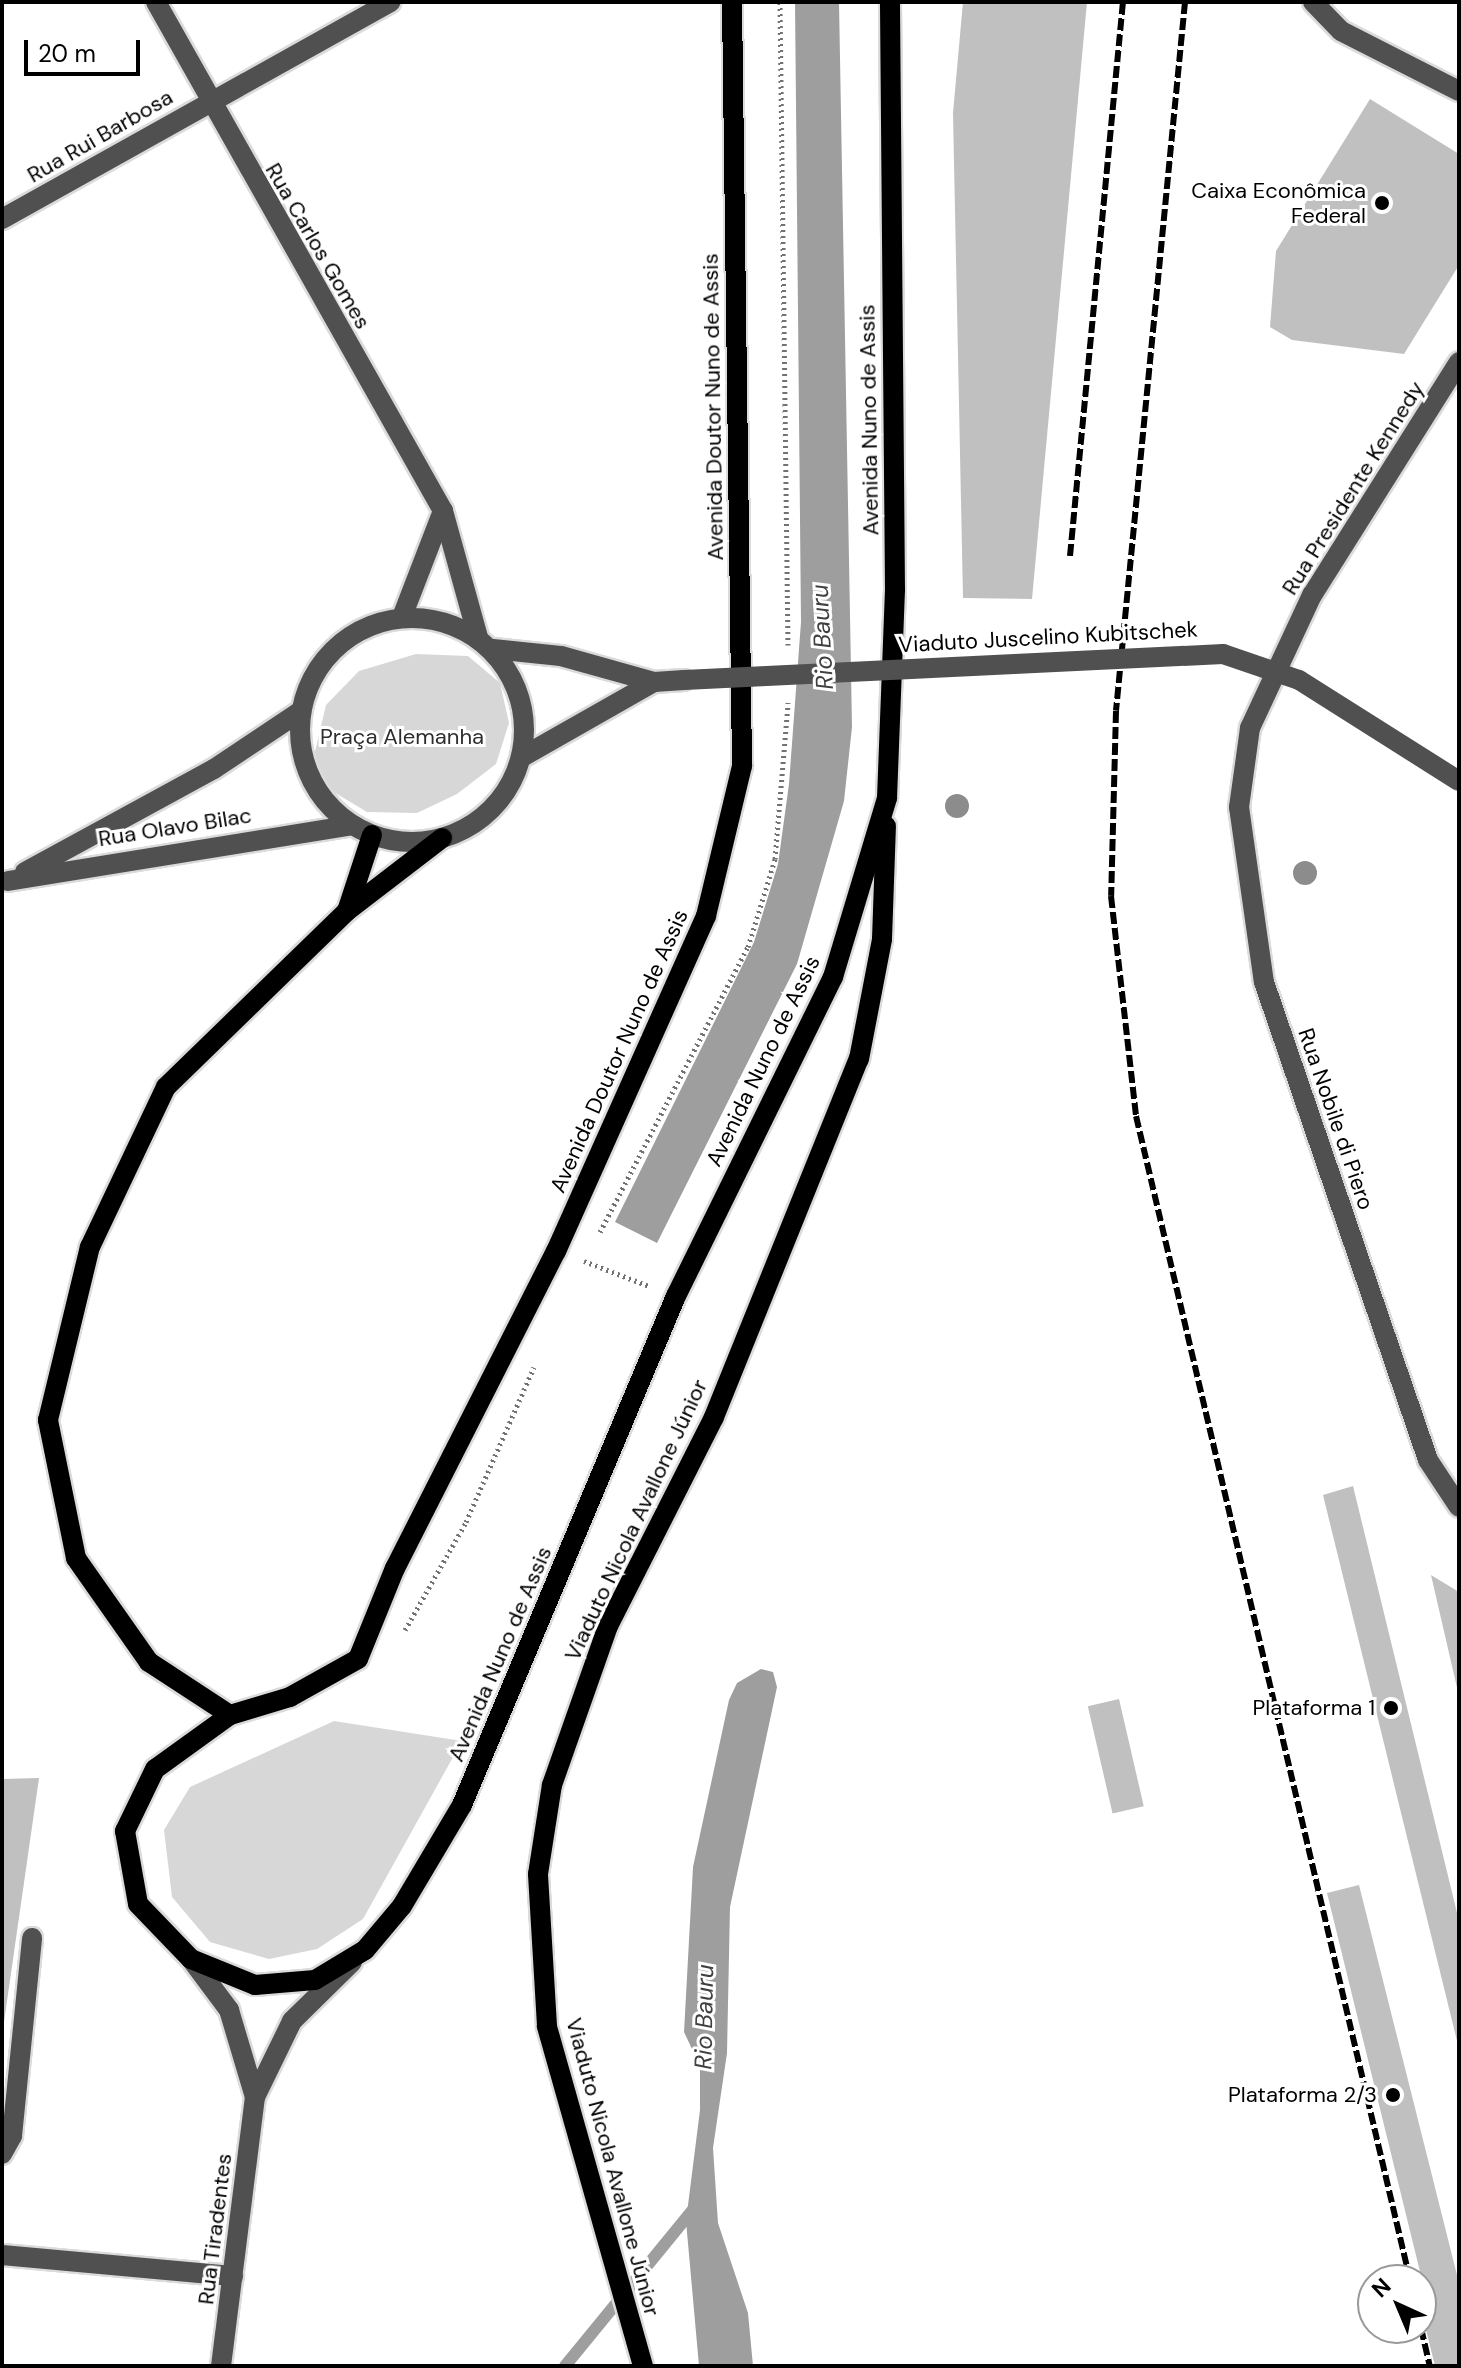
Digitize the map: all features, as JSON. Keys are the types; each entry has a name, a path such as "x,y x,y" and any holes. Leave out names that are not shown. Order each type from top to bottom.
{"main road":[{"name":"Avenida Doutor Nuno de Assis","path":"191,1959 138,1904 125,1831 155,1769 230,1715 290,1697 358,1659 395,1568 556,1251 706,916 742,766 732,2"},
{"name":"Avenida Nuno de Assis","path":"191,1959 255,1985 315,1980 365,1950 402,1906 462,1805 676,1296 833,977 887,798 895,590 890,2"},
{"name":"Viaduto Nicola Avallone Júnior","path":"643,2366 547,2026 538,1874 552,1785 575,1712 608,1626 714,1417 859,1059 882,939 887,798"},
{"path":"347,911 372,835"},
{"path":"230,1715 149,1662 76,1558 48,1420 90,1247 166,1087 347,911 442,838"}],"street":[{"name":"Rua Carlos Gomes","path":"156,2 208,102 443,511 485,643"},
{"name":"Rua Rui Barbosa","path":"2,219 390,2"},
{"path":"1313,2 1341,31 1459,91"},
{"name":"Rua Presidente Kennedy","path":"1250,728 1312,595 1459,362"},
{"path":"402,617 443,511"},
{"path":"402,617 442,620 485,643 521,699 522,757 505,792 478,821 442,838 407,842 372,835 352,825 309,776 301,711 328,657 355,632 402,617"},
{"name":"Viaduto Juscelino Kubitschek","path":"485,643 561,656 654,682 1223,654 1299,680 1459,781"},
{"name":"Viaduto Juscelino Kubitschek","path":"522,757 654,682"},
{"name":"Rua Olavo Bilac","path":"5,882 214,769 301,711"},
{"name":"Rua Nobile di Piero","path":"1250,728 1239,807 1264,982 1428,1460 1459,1507"},
{"name":"Rua Olavo Bilac","path":"5,882 352,825"},
{"path":"2,2154 12,2136 32,1938"},
{"name":"Rua Tiradentes","path":"221,2366 255,2097 292,2021 365,1950"},
{"name":"Rua Tiradentes","path":"191,1959 229,2010 255,2097"},
{"path":"2,2255 233,2276"}],"path":[{"path":"780,2 788,653"},
{"path":"578,1275 748,947 775,859 788,698"},
{"path":"556,1251 676,1296"},
{"path":"399,1639 466,1522 538,1357"}],"green space":[{"name":"Praça Alemanha","path":"416,654 468,656 500,683 509,723 496,764 457,794 417,813 367,812 332,791 313,760 326,705 359,671"},
{"path":"334,1721 462,1741 363,1919 317,1949 269,1959 210,1942 172,1897 164,1830 190,1787"}],"water":[{"name":"Rio Bauru","path":"795,2 839,2 852,727 844,801 797,964 657,1243 615,1222 754,942 778,864 789,784 801,622"},
{"name":"Rio Bauru","path":"761,1669 773,1672 777,1687 730,1907 727,2053 713,2148 718,2223 748,2313 753,2366 699,2366 686,2221 700,2110 700,2066 684,2032 693,1867 729,1700 737,1683"}],"building":[{"path":"963,2 1087,2 1032,599 963,598 953,113"},
{"name":"Caixa Econômica Federal","path":"1370,99 1459,154 1459,265 1404,354 1292,340 1270,327 1276,251"},
{"name":"Plataforma 1","path":"1353,1486 1459,1921 1459,2049 1323,1495"},
{"path":"1431,1575 1459,1592 1459,1692 1458,1692"},
{"path":"1119,1699 1144,1806 1113,1813 1088,1706"},
{"path":"39,1778 4,2022 2,2022 2,1779"},
{"name":"Plataforma 2/3","path":"1359,1885 1459,2283 1459,2366 1435,2366 1430,2344 1437,2344 1437,2264 1418,2264 1327,1893"}],"waterway":[{"path":"565,2366 697,2205"}],"railway":[{"path":"1070,556 1123,2"},
{"path":"1185,2 1116,711 1111,896 1136,1116 1406,2264"},
{"path":"1425,2344 1430,2366"}],"place":[{"name":"Caixa Econômica Federal","path":"1382,203"},
{"name":"Plataforma 1","path":"1391,1708"},
{"name":"Plataforma 2/3","path":"1393,2095"}]}
